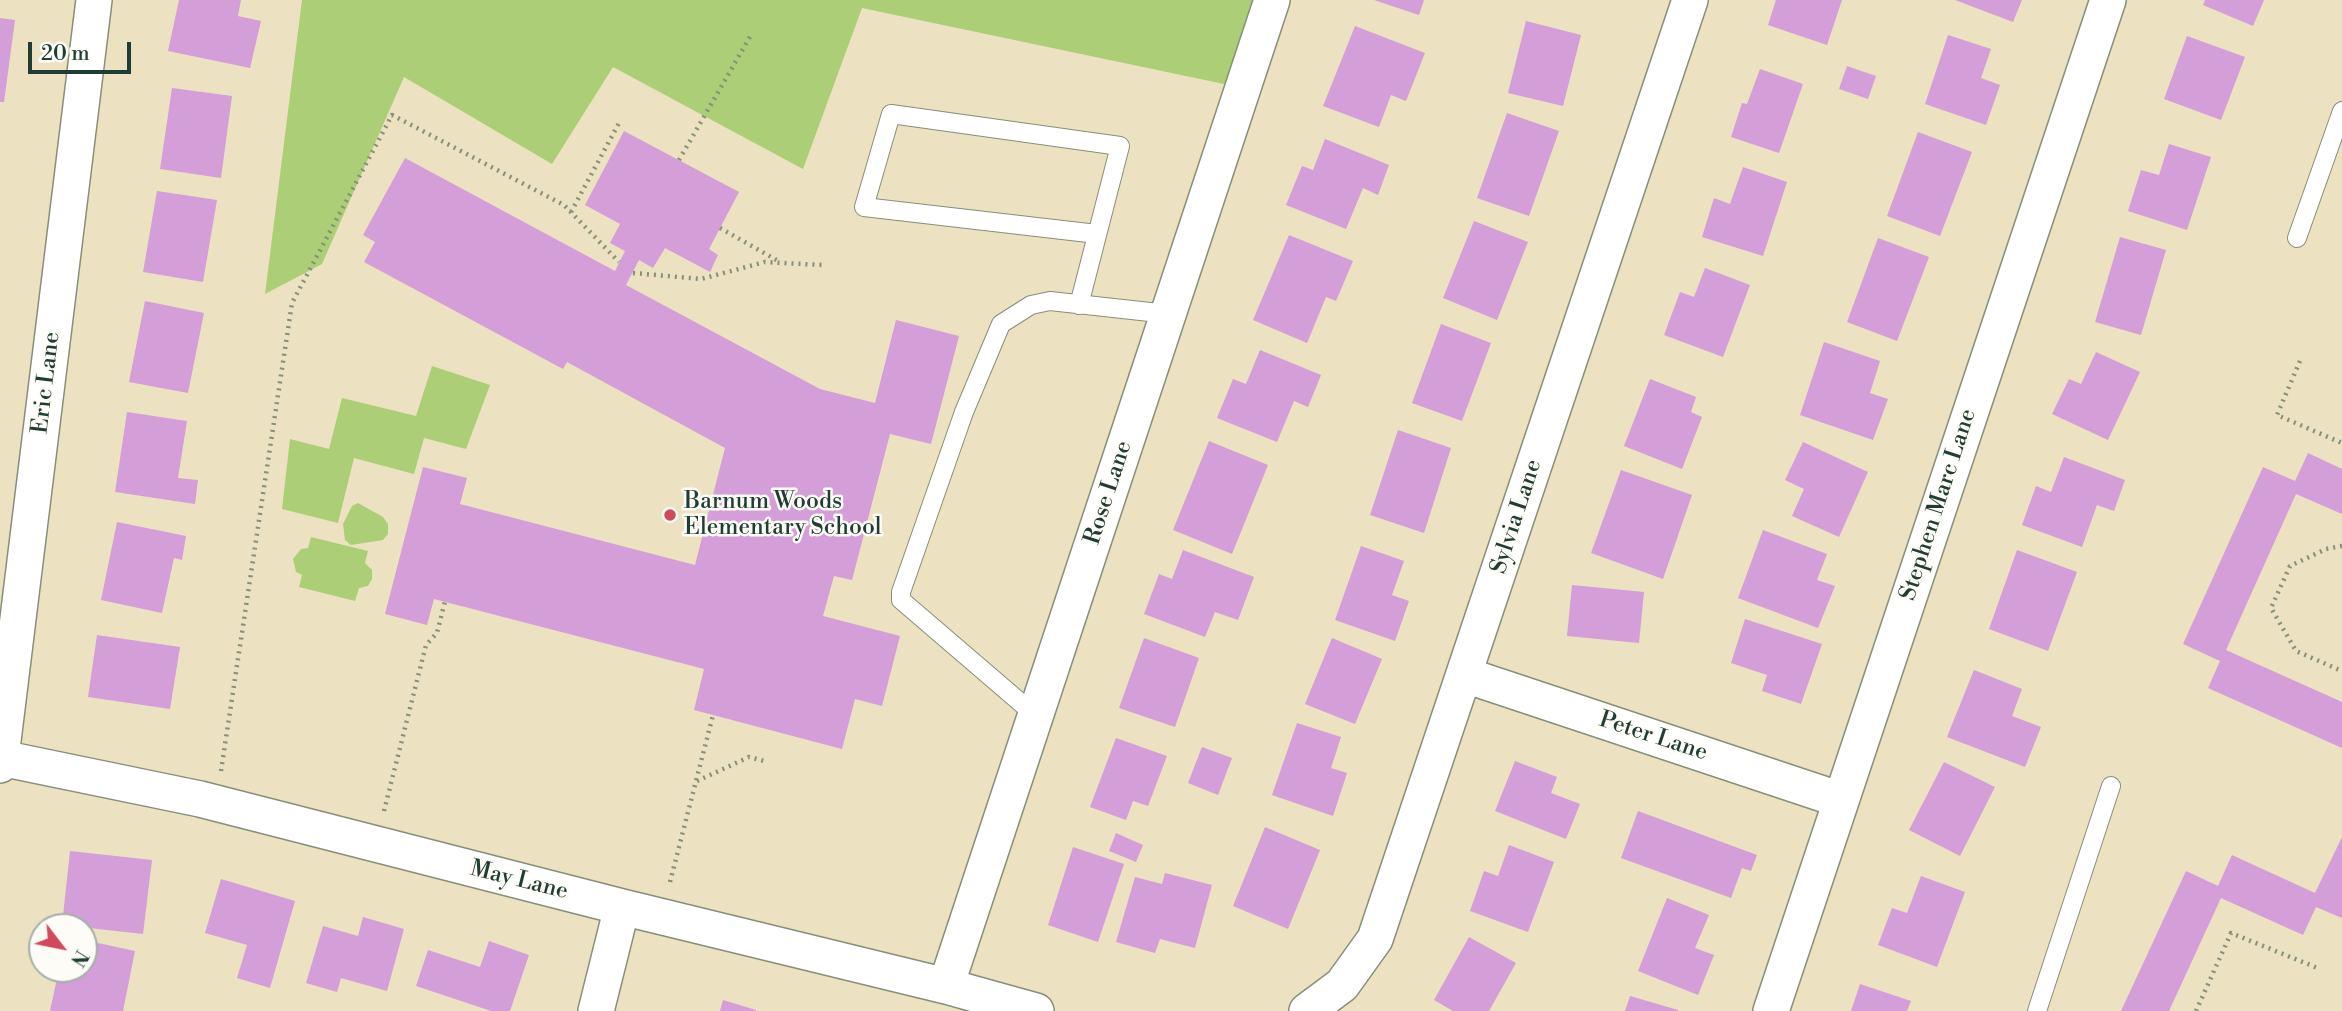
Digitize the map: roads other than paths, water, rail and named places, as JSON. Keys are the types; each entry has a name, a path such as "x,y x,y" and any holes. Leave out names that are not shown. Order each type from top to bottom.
{"street":[{"name":"Eric Lane","path":"0,765 94,0"},
{"name":"Rose Lane","path":"946,986 1272,0"},
{"name":"Sylvia Lane","path":"1307,1011 1342,985 1375,939 1689,0"},
{"name":"Stephen Marc Lane","path":"1771,1011 2108,0"},
{"name":"Peter Lane","path":"1465,675 1841,800"},
{"name":"May Lane","path":"1,758 200,799 622,907 946,986 1036,1011"},
{"path":"596,1011 622,907"}],"lane":[{"path":"2297,237 2342,111"},
{"path":"1079,304 1120,146 891,114 864,206 1097,234"},
{"path":"1035,715 901,600 901,592 964,412 1001,324 1031,305 1050,301 1168,314"},
{"path":"2037,1011 2110,786"}],"place":[{"name":"Barnum Woods Elementary School","path":"670,515"}]}
